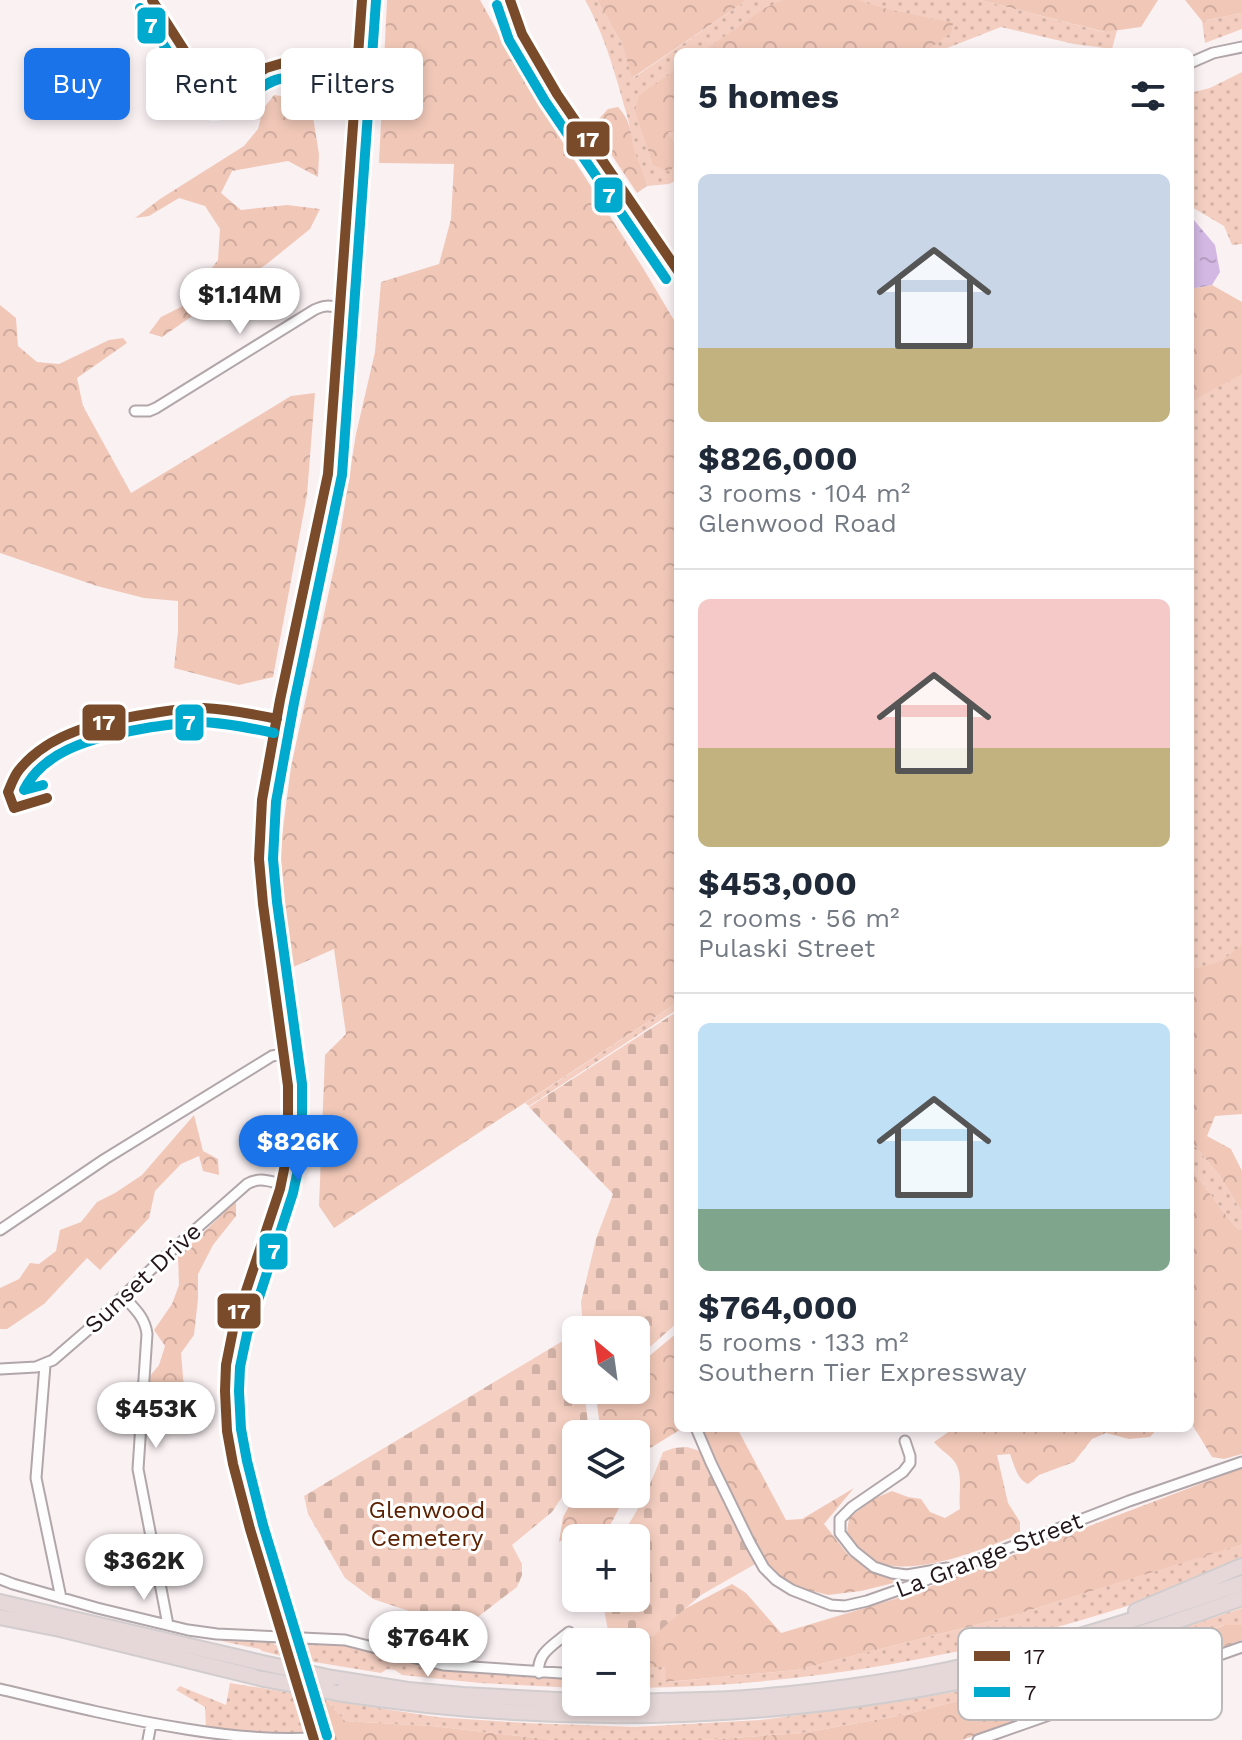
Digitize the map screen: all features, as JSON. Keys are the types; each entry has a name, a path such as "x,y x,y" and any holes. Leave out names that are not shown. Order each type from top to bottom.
{"highway":[{"path":"1101,1628 1145,1606 1242,1566"},
{"path":"1109,1628 1242,1583"},
{"path":"1156,1628 1242,1598"},
{"path":"0,1600 258,1662 334,1686 466,1709 598,1716 684,1715 780,1708 917,1690 958,1681"},
{"path":"0,1617 264,1679 562,1700"},
{"path":"650,1701 746,1698 839,1687 958,1667"}],"street":[{"path":"0,1689 151,1724 245,1738 314,1739 233,1464 225,1391 233,1330 281,1184 288,1150 288,1086 259,859 262,800 328,474 362,0"},
{"path":"510,0 522,34 557,94 674,265"},
{"path":"1194,61 1213,53 1242,47"},
{"path":"135,411 156,408 323,305 341,309"},
{"path":"0,1230 105,1159 272,1056 283,1054"},
{"name":"Sunset Drive","path":"45,1365 90,1328 247,1184 262,1179 281,1184"},
{"path":"123,1296 146,1323 138,1469 168,1625"},
{"path":"0,1369 45,1365 36,1478 61,1598"},
{"name":"La Grange Street","path":"698,1432 764,1568 776,1580 803,1596 845,1606 867,1601 1129,1501 1242,1462"},
{"path":"905,1441 910,1463 903,1472 852,1507 840,1519 840,1533 854,1551 874,1567 892,1573 907,1575 966,1565"},
{"path":"0,1579 61,1598 217,1634 345,1640 443,1665 562,1674"},
{"path":"539,1673 541,1657 562,1638"},
{"path":"1222,1654 1242,1647"},
{"path":"978,1740 1035,1720"},
{"path":"148,1740 151,1724"},
{"path":"1015,1727 1020,1740"}],"green space":[{"path":"387,0 480,0 539,105 674,320 674,1005 334,1228 319,1206 325,1055 346,1034 334,949 291,968 277,874 291,767 337,554 356,434 375,352 381,282 439,264 451,219 454,164 379,163 381,120 423,120 423,48 385,48"},
{"path":"585,0 597,0 622,44 633,78 674,50 674,182 647,186 599,28"},
{"path":"597,0 747,0 632,78 622,44"},
{"path":"747,0 980,0 1104,32 1117,30 1112,48 1104,48 1001,27 947,48 677,48"},
{"path":"783,0 857,0 953,23 951,33 930,48 708,48 765,8"},
{"path":"980,0 1158,0 1141,27 1105,32"},
{"path":"1185,0 1242,0 1242,13 1202,21"},
{"path":"1242,13 1242,29 1205,43 1202,21"},
{"path":"674,71 674,131 668,132 674,144 674,166 670,172 653,165 635,111 639,95"},
{"path":"1242,72 1242,244 1232,245 1224,226 1194,208 1194,92 1210,88"},
{"path":"274,95 281,96 281,120 313,120 319,154 318,177 288,161 232,171 221,193 241,210 287,205 320,209 310,229 268,263 162,337 149,333 161,317 183,306 218,260 220,229 205,206 179,198 149,216 135,218 244,146 258,129 260,120 265,120 265,106"},
{"path":"618,107 629,124 647,186 637,193 597,133 596,122 608,109"},
{"path":"1212,285 1242,302 1242,374 1194,400 1194,288"},
{"path":"0,305 16,318 18,346 37,362 59,364 109,340 123,338 127,343 77,378 83,406 131,493 291,396 315,393 307,495 273,677 239,685 174,668 178,601 144,598 97,586 0,553"},
{"path":"1242,360 1242,960 1194,989 1194,387"},
{"path":"1242,945 1242,1114 1215,1116 1207,1136 1231,1149 1242,1171 1242,1212 1219,1175 1194,1145 1194,969 1221,961"},
{"path":"674,1005 674,1012 529,1106 525,1103"},
{"path":"674,1014 674,1326 650,1347 650,1316 582,1316 581,1302 596,1239 613,1194 529,1107"},
{"path":"194,1115 203,1151 218,1159 219,1175 203,1171 199,1156 181,1164 155,1191 149,1218 100,1270 87,1258 44,1304 7,1329 0,1329 0,1288 19,1279 30,1263 39,1264 56,1251 60,1230 81,1222 97,1202 142,1175"},
{"path":"1194,1145 1219,1175 1242,1212 1242,1230 1229,1219 1194,1172"},
{"path":"1194,1172 1229,1219 1242,1230 1242,1454 1224,1459 1212,1457 1194,1428"},
{"path":"236,1201 236,1216 213,1245 198,1274 194,1335 181,1353 185,1401 175,1406 147,1400 150,1376 159,1365 165,1346 154,1330 172,1304 179,1285 178,1257"},
{"path":"674,1335 674,1432 676,1432 650,1448 650,1420 599,1420 597,1404 650,1404 650,1355"},
{"name":"Glenwood Cemetery","path":"562,1341 562,1404 586,1404 588,1420 562,1420 562,1497 552,1512 512,1545 522,1564 517,1587 466,1626 443,1633 412,1612 373,1599 345,1578 308,1514 304,1496"},
{"path":"704,1432 739,1432 786,1520 802,1519 854,1488 824,1524 849,1556 906,1580 828,1595 805,1589 774,1575 747,1527"},
{"path":"948,1432 1154,1432 1150,1437 1129,1439 1106,1433 1092,1439 1074,1462 1039,1475 1028,1484 1019,1475 1010,1454 997,1455 1008,1503 1020,1522 1020,1534 965,1555 921,1565 882,1564 866,1556 847,1532 849,1518 873,1499 892,1491 921,1499 930,1512 945,1518 960,1509 957,1466 934,1442"},
{"path":"687,1447 703,1452 757,1563 701,1595 650,1639 650,1628 607,1628 605,1612 650,1612 650,1524 629,1524 639,1508 650,1508 650,1484 663,1452"},
{"path":"1242,1468 1242,1544 1237,1546 1011,1616 797,1670 666,1682 665,1667 650,1667 650,1630 732,1584 746,1593 781,1633 908,1595"},
{"path":"568,1508 619,1508 611,1524 562,1524 562,1540 559,1542 563,1517"},
{"path":"1242,1544 1242,1560 1179,1588 1079,1621 1053,1628 963,1628"},
{"path":"1242,1608 1242,1625 1182,1628"},
{"path":"1242,1625 1242,1640 1222,1647 1222,1628 1217,1628"},
{"path":"958,1629 958,1651 828,1674 650,1688 650,1667 665,1667 667,1682 797,1670"},
{"path":"222,1637 269,1640 277,1646 281,1656 221,1641"},
{"path":"300,1642 352,1645 414,1662 496,1673 562,1676 562,1687 402,1675 387,1669 381,1673 296,1659 295,1645"},
{"path":"230,1683 292,1693 304,1731 299,1734 259,1735 206,1728 205,1707 176,1690 180,1686 226,1705"},
{"path":"958,1691 958,1701 903,1715 802,1733 703,1740 554,1740 432,1726 345,1721 326,1700 437,1717 635,1727 760,1720"},
{"path":"312,1697 326,1700 345,1721 432,1726 554,1740 324,1740"},
{"path":"958,1701 958,1720 1018,1720 962,1740 703,1740 802,1733 903,1715"}],"water":[{"path":"1194,220 1215,245 1220,272 1212,285 1194,288"}],"transit line":[{"name":"17","path":"152,0 216,100 266,68 281,64"},
{"name":"17","path":"314,1740 233,1464 225,1391 233,1330 280,1189 288,1150 288,1086 259,859 262,800 328,474 362,0"},
{"name":"17","path":"510,0 522,34 557,94 674,265"},
{"name":"7","path":"327,1736 263,1525 241,1429 239,1391 247,1334 293,1193 302,1151 302,1084 273,859 276,802 342,475 376,1"},
{"name":"7","path":"497,5 509,40 545,101 666,279"},
{"name":"7","path":"140,8 204,108 212,113 229,109 262,87 281,79"},
{"name":"17","path":"47,798 14,808 8,792 17,772 31,757 45,746 78,730 113,720 189,708 222,709 277,719"},
{"name":"7","path":"43,785 24,790 34,775 62,752 116,734 201,722 274,733"}]}
